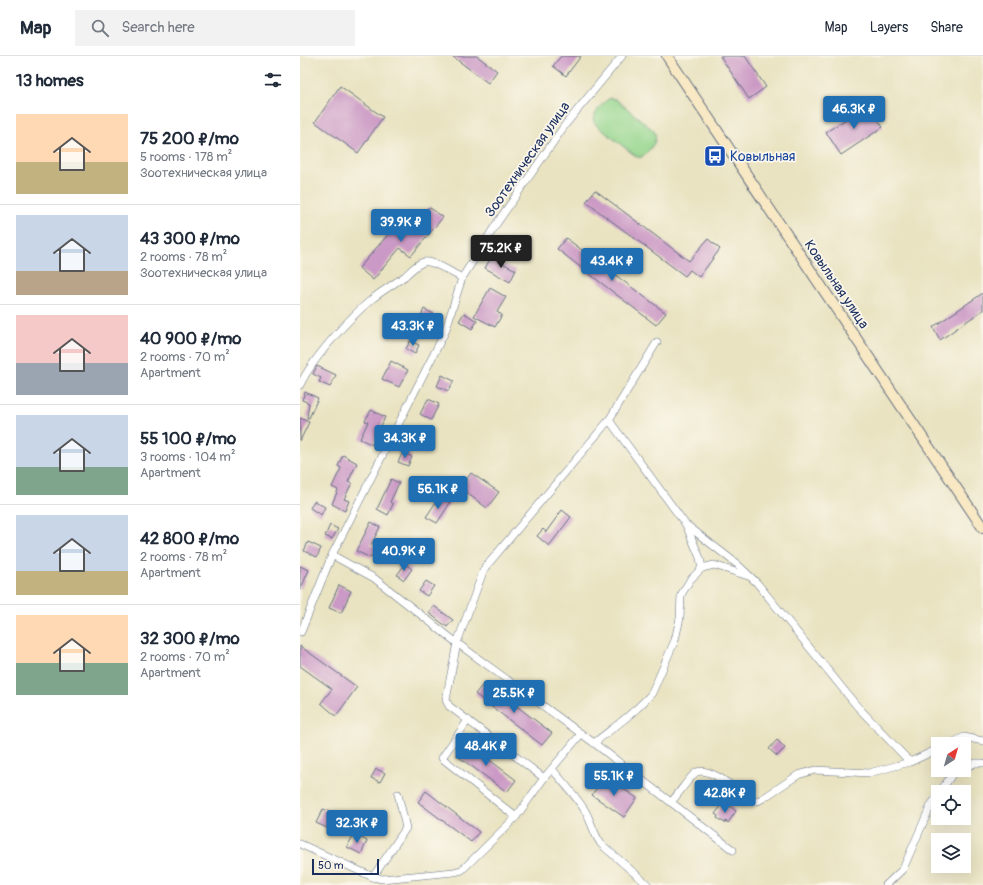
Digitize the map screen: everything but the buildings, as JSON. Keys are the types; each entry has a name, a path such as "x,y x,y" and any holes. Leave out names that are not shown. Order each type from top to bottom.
{"main road":[{"name":"Ковыльная улица","path":"667,56 983,528"}],"street":[{"name":"Зоотехническая улица","path":"302,632 332,555 445,332 462,278 497,223 565,125 622,56"},
{"path":"300,385 320,356 343,327 372,299 418,264 426,261 445,268 462,278"},
{"path":"544,778 449,706 446,700 457,643 484,569 609,420 657,342"},
{"path":"609,420 686,525 700,558 702,568"},
{"path":"686,525 738,564 757,583 856,705 910,762"},
{"path":"332,555 374,578 457,643 594,743 733,850"},
{"path":"594,743 631,713 652,693 675,640 680,618 681,595 690,580 702,568 714,565 750,577"},
{"path":"468,720 442,758 516,817"},
{"path":"300,844 373,877 382,879 462,870 516,817 544,778 581,734"},
{"path":"971,738 983,741"},
{"path":"671,802 696,773 703,771 712,773 752,801 758,801 798,775 815,770 869,773 910,762 931,752"},
{"path":"971,765 983,763"},
{"path":"552,769 584,809 596,838 648,885"},
{"path":"373,877 406,828 398,794"},
{"path":"886,885 903,869 931,805"}],"green space":[{"path":"610,98 615,99 653,130 656,137 655,141 642,157 637,157 633,154 596,125 593,120 604,102"}],"place":[{"name":"Ковыльная","path":"715,156"}]}
